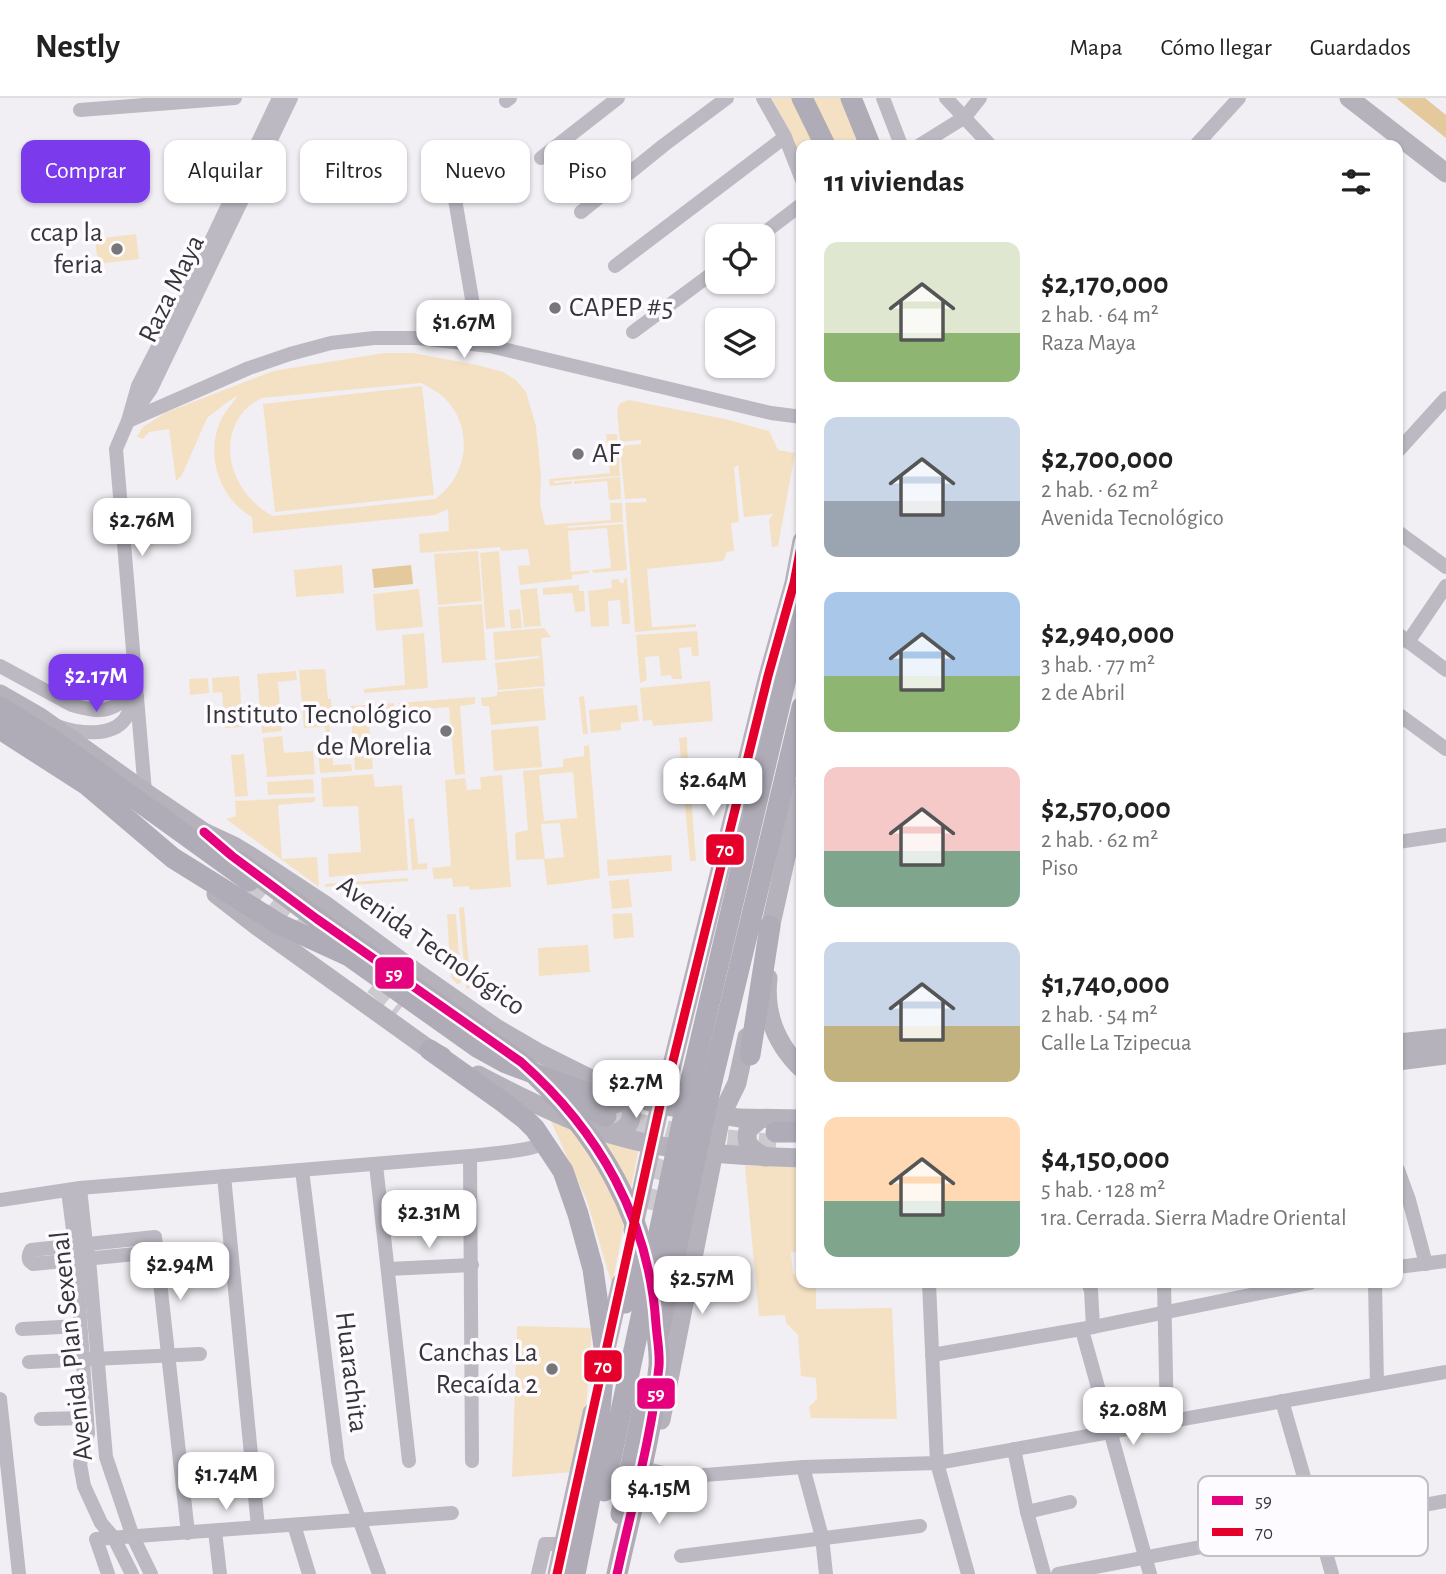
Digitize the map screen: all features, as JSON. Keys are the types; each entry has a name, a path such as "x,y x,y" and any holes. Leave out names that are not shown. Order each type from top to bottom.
{"highway":[{"path":"803,98 823,140"},
{"path":"851,98 868,140"},
{"path":"608,1574 688,1188 702,1078 796,639"},
{"path":"0,707 59,744 249,881"},
{"path":"0,729 87,785 173,858 279,924 349,956 477,1047 506,1063 615,1112"},
{"path":"702,1078 796,729"},
{"path":"204,832 317,919 521,1062 547,1085 581,1126 615,1177 631,1210 648,1263 655,1306 659,1363 650,1429 617,1574"},
{"path":"750,1055 770,926"},
{"path":"402,1007 506,1076 615,1112"},
{"path":"430,1050 535,1129 563,1171 578,1214 593,1269 605,1354 594,1477 575,1574"},
{"path":"765,1142 796,1134"},
{"path":"765,1142 796,1144"},
{"path":"586,1574 688,1188"},
{"path":"625,1303 638,1249"},
{"path":"564,1574 581,1492"}],"main road":[{"path":"1349,98 1446,173"},
{"path":"558,1574 554,1544 605,1354 660,1105 796,572"},
{"name":"Avenida Tecnológico","path":"0,694 50,723 204,832 234,846 325,905 496,1028 594,1082 615,1112 651,1144 713,1154 765,1142"},
{"path":"628,1574 651,1470 688,1188 713,1154 721,1116 737,1083 796,810"},
{"name":"Avenida Tecnológico","path":"173,858 257,926 430,1050 528,1102 596,1129 615,1112 660,1105 721,1116 765,1142"},
{"path":"778,894 768,984 769,1013 783,1049 796,1063"},
{"path":"1403,1043 1446,1038"},
{"path":"1403,1060 1446,1055"},
{"path":"615,1112 671,1069"},
{"path":"688,1188 731,1165 796,1123"},
{"path":"765,1142 796,1155"}],"street":[{"path":"80,110 235,98"},
{"name":"Raza Maya","path":"145,792 116,449 128,422 138,386 279,98"},
{"name":"Raza Maya","path":"128,422 151,389 291,98"},
{"path":"541,158 618,98"},
{"path":"581,212 727,98"},
{"path":"763,98 785,137 796,165"},
{"path":"883,98 899,140"},
{"path":"946,98 986,140"},
{"path":"928,140 965,117 980,98"},
{"path":"1201,140 1239,98"},
{"path":"615,266 785,137"},
{"path":"456,203 473,305 490,346"},
{"path":"775,225 796,209"},
{"path":"633,332 705,279"},
{"path":"128,422 249,368 289,354 374,338 418,338 490,346 771,413 796,416"},
{"path":"1403,445 1446,398"},
{"path":"1403,535 1445,564"},
{"path":"1446,586 1403,638 1446,670"},
{"path":"0,666 72,705 84,708 108,709 118,705 136,690"},
{"name":"Raza Maya","path":"50,723 81,731 109,730 124,721 136,690"},
{"path":"1403,718 1446,749"},
{"path":"1403,841 1446,835"},
{"path":"0,1200 74,1189 470,1156 545,1143"},
{"path":"470,1156 472,1461"},
{"path":"376,1164 409,1461"},
{"name":"Huarachita","path":"302,1170 338,1461 379,1574"},
{"path":"224,1176 258,1527"},
{"path":"1403,1184 1426,1264"},
{"name":"Avenida Plan Sexenal","path":"74,1189 98,1359 106,1457 133,1537 151,1574"},
{"path":"31,1250 81,1252 155,1237 188,1533"},
{"name":"Avenida Plan Sexenal","path":"81,1252 80,1326 88,1433 80,1464 84,1486 100,1523 114,1538 132,1574"},
{"path":"1403,1266 1446,1261"},
{"path":"388,1269 472,1265"},
{"path":"929,1288 937,1463 968,1574"},
{"path":"1090,1288 1088,1329 1111,1432 1150,1574"},
{"path":"1164,1288 1167,1422"},
{"path":"932,1355 1088,1329 1286,1288"},
{"path":"1375,1288 1377,1384"},
{"path":"22,1329 80,1326"},
{"path":"29,1362 200,1354"},
{"path":"651,1470 680,1477 803,1467 937,1463 1446,1372"},
{"path":"0,1399 5,1492 19,1574"},
{"path":"1282,1401 1304,1476"},
{"path":"41,1419 87,1418"},
{"path":"1014,1449 1044,1574"},
{"path":"803,1467 822,1537 827,1574"},
{"path":"1428,1504 1446,1501"},
{"path":"1027,1512 1070,1502"},
{"path":"108,1574 96,1539 452,1513"},
{"path":"293,1525 307,1571"},
{"path":"681,1556 920,1526"},
{"path":"215,1531 220,1574"},
{"path":"538,1574 554,1544"},
{"path":"1066,1573 1198,1548"},
{"path":"1327,1556 1332,1574"}],"shaded area":[{"path":"772,98 796,98 815,140 796,140 796,151"},
{"path":"812,98 842,98 860,140 832,140"},
{"path":"1396,98 1425,98 1446,115 1446,138"},
{"name":"ccap la feria","path":"136,234 139,259 98,264 95,239"},
{"path":"384,353 413,353 503,372 516,380 526,392 536,426 541,477 540,504 545,525 611,520 610,503 622,503 623,522 567,528 623,524 627,570 593,573 592,570 611,568 607,528 568,531 571,572 589,570 589,573 572,575 572,579 520,585 518,566 530,565 528,549 501,551 500,547 420,553 419,534 449,531 448,509 435,515 253,533 252,517 231,499 218,476 215,462 214,449 220,422 238,395 207,418 182,475 176,481 169,429 149,432 143,439 137,437 143,427 165,413 273,371","holes":["421,383 440,394 451,406 463,433 464,448 456,476 435,499 273,516 260,508 240,484 230,455 231,440 243,412 261,398"]},
{"path":"422,386 434,495 275,512 263,404"},
{"path":"629,400 725,419 769,431 778,450 795,453 778,546 772,547 769,520 773,514 744,517 738,465 734,468 739,522 731,523 734,551 727,552 723,561 647,569 652,627 696,624 696,627 635,632 625,503 646,502 646,498 625,499 620,446 641,444 641,440 620,442 617,410 620,403"},
{"path":"606,434 617,434 620,476 554,481 572,481 572,484 550,486 549,479 610,473"},
{"path":"620,477 621,499 609,500 607,481 574,484 574,481"},
{"path":"478,551 482,601 438,605 434,554"},
{"path":"499,551 505,627 486,629 480,553"},
{"path":"342,565 344,593 296,597 294,570"},
{"path":"411,565 413,584 374,588 372,569"},
{"path":"627,578 630,624 622,624 620,600 608,601 609,626 591,627 588,591 612,588 611,580 619,579 620,583 624,583"},
{"path":"579,585 579,591 584,591 585,611 575,612 572,593 543,595 543,588"},
{"path":"537,588 541,626 524,627 520,590"},
{"path":"419,589 423,627 376,631 373,594"},
{"path":"482,604 486,660 442,663 438,607"},
{"path":"520,609 522,628 511,629 509,610"},
{"path":"544,628 551,637 541,638 545,686 498,690 495,663 540,658 495,660 493,632"},
{"path":"697,631 699,656 692,656 691,647 679,648 682,679 672,679 671,675 661,676 659,656 645,657 647,680 640,683 636,635"},
{"path":"424,633 428,688 364,693 364,689 405,685 402,635"},
{"path":"325,669 328,699 331,699 332,709 329,710 330,733 326,733 325,727 304,728 299,670"},
{"path":"296,671 297,680 278,682 282,731 262,733 257,674"},
{"path":"239,676 243,727 225,728 222,692 213,693 212,678"},
{"path":"208,678 209,693 190,695 189,679"},
{"path":"710,681 713,721 653,726 652,720 643,721 640,688"},
{"path":"543,688 546,720 491,725 489,706 482,706 481,698 497,696 497,692"},
{"path":"584,696 588,734 583,734 579,697"},
{"path":"475,697 475,704 460,706 465,774 455,775 449,707 400,711 399,703"},
{"path":"394,703 395,711 383,712 383,722 369,723 373,769 355,770 350,706"},
{"path":"637,705 639,721 621,723 621,730 591,733 589,710"},
{"path":"538,726 542,767 494,771 491,730"},
{"path":"282,736 284,753 313,751 315,774 267,777 263,738"},
{"path":"687,737 696,861 690,861 679,738"},
{"path":"326,738 331,738 333,765 351,764 352,771 320,773 318,750 327,749"},
{"path":"589,745 600,878 547,885 544,859 516,860 515,833 528,830 523,771 563,767 563,759 584,756 584,746","holes":["573,772 577,818 544,821 539,775","560,823 564,857 545,859 541,824"]},
{"path":"244,754 248,796 235,797 231,755"},
{"path":"373,774 375,787 402,785 408,870 329,877 328,854 361,852 358,806 323,807 321,778"},
{"path":"502,775 511,887 470,890 469,886 453,887 452,878 434,879 432,868 451,866 445,780 465,778 467,790 481,789 480,777"},
{"path":"313,779 314,793 268,795 267,782"},
{"path":"315,797 315,802 278,805 282,859 317,857 319,887 226,819 236,816 235,801"},
{"path":"414,818 418,864 427,863 427,869 412,870 408,819"},
{"path":"671,855 672,871 608,876 607,860"},
{"path":"408,878 408,881 325,887 325,884"},
{"path":"629,879 632,907 612,909 609,881"},
{"path":"464,907 471,988 466,989 459,908"},
{"path":"632,913 634,937 614,939 612,914"},
{"path":"447,914 456,914 461,983 457,984 451,977"},
{"path":"588,945 590,972 539,976 538,948"},
{"path":"549,1117 639,1147 612,1285 587,1201"},
{"path":"745,1166 796,1166 796,1252 791,1252 796,1288 816,1288 816,1309 892,1308 897,1419 811,1418 809,1407 817,1399 816,1378 801,1376 798,1335 786,1323 785,1315 759,1316"},
{"name":"Canchas La Recaída 2","path":"517,1326 592,1328 586,1410 573,1472 512,1477"}],"tunnel":[{"path":"249,881 319,939"},
{"path":"374,984 402,1007"},
{"path":"606,1116 688,1136 776,1145"},
{"path":"647,1209 656,1172 666,1150 684,1139"}],"transit line":[{"name":"70","path":"557,1574 660,1105 796,572"},
{"name":"59","path":"204,832 317,919 521,1062 574,1117 615,1180 631,1213 643,1248 651,1285 659,1361 647,1444 617,1574"}],"place":[{"name":"ccap la feria","path":"117,249"},
{"name":"CAPEP #5","path":"555,308"},
{"name":"AF","path":"578,454"},
{"name":"Instituto Tecnológico de Morelia","path":"446,731"},
{"name":"Canchas La Recaída 2","path":"552,1369"}]}
